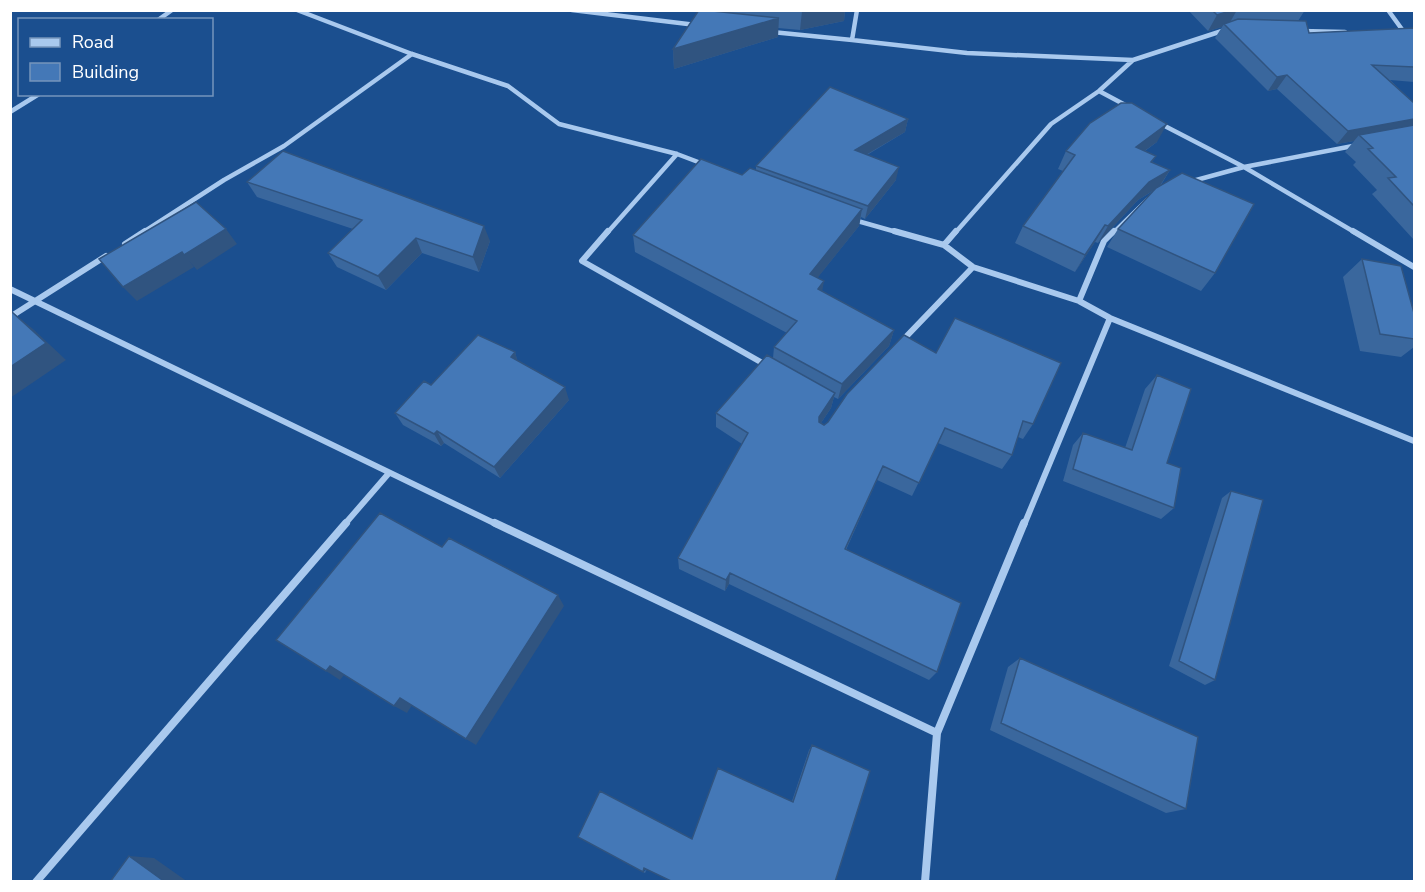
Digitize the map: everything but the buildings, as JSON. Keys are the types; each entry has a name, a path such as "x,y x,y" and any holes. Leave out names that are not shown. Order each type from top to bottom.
{"street":[{"path":"297,10 412,54 508,86 559,124 677,154 710,166"},
{"path":"572,10 699,25"},
{"path":"852,40 857,10"},
{"path":"1388,10 1414,46"},
{"path":"770,32 967,53 1133,60 1229,29"},
{"path":"1300,31 1347,32"},
{"path":"1394,33 1406,34"},
{"path":"10,317 224,180 284,146 412,54"},
{"path":"944,245 1051,124 1099,91 1133,60"},
{"path":"1099,91 1140,113"},
{"path":"10,112 36,96"},
{"path":"1151,118 1244,167 1414,267"},
{"path":"1178,185 1244,167 1369,143"},
{"path":"677,154 582,261 777,371"},
{"path":"1079,301 1104,241 1141,203 1150,198"},
{"path":"842,216 944,245 973,267 1079,301 1110,318 1414,441"},
{"path":"895,349 973,267"},
{"path":"10,289 389,473 937,733"},
{"path":"925,882 937,733 1110,318"},
{"path":"36,882 389,473"}]}
